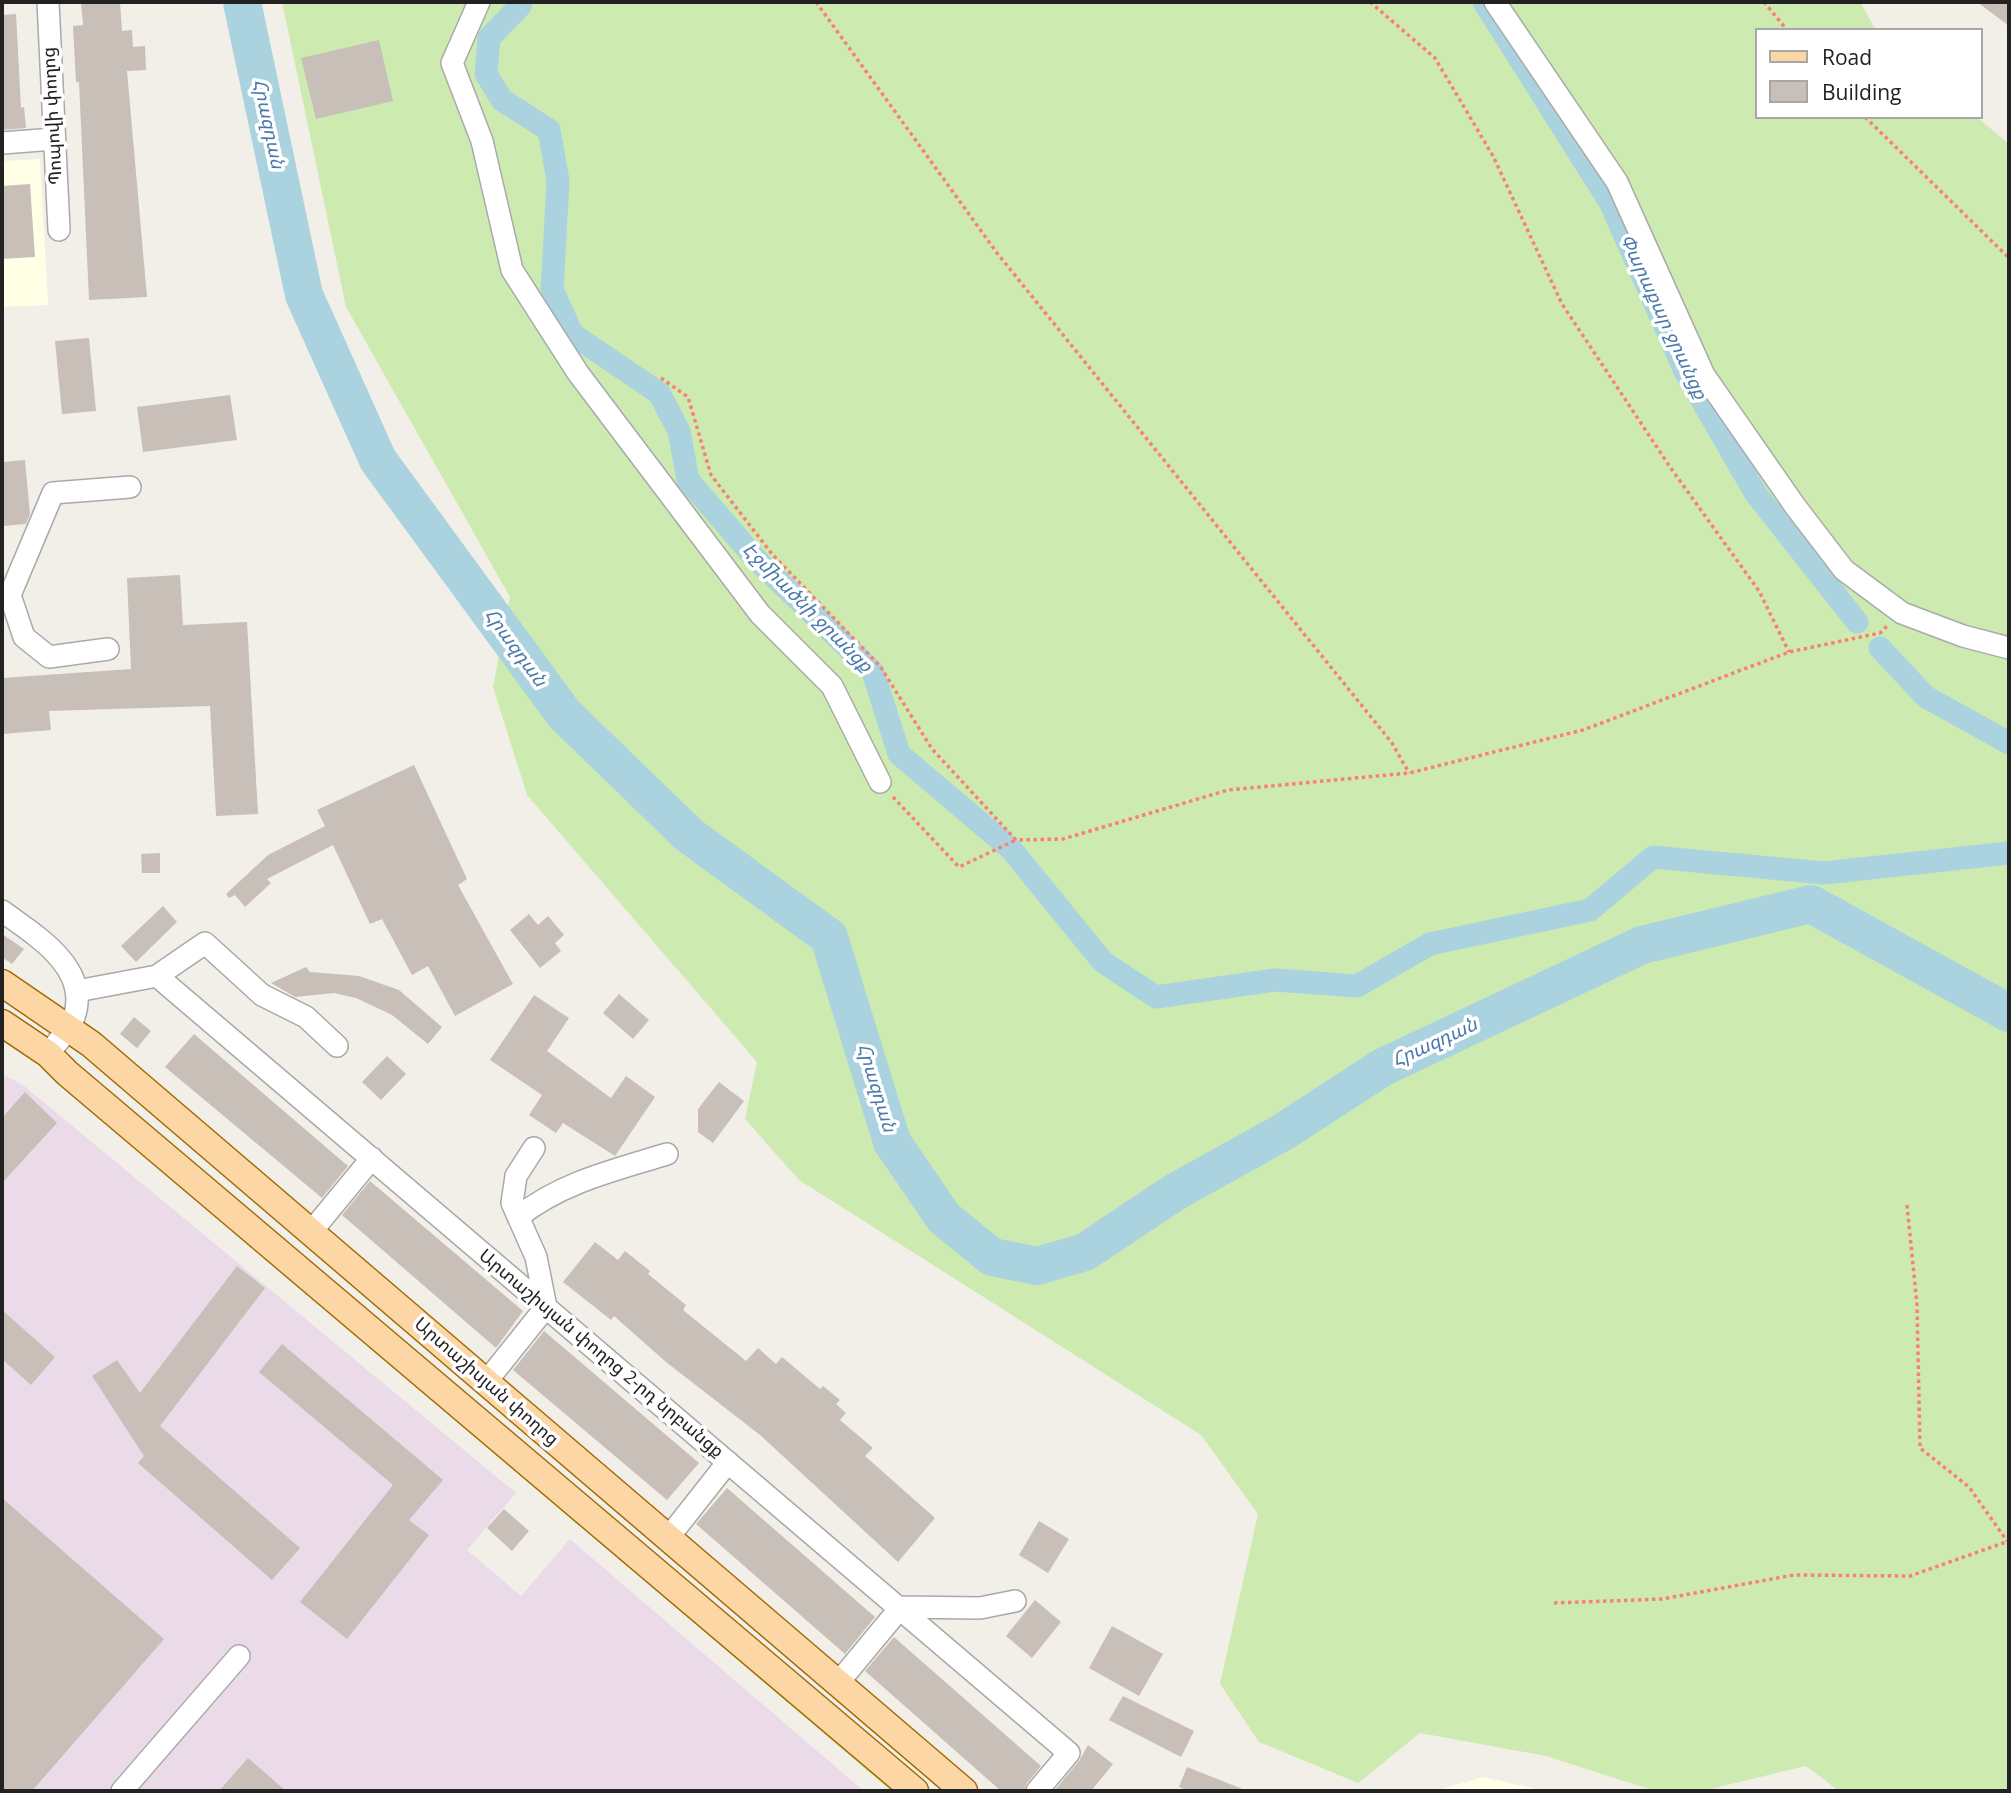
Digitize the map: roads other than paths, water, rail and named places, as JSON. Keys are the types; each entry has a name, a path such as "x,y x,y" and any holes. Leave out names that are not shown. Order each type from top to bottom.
{"main road":[{"name":"Արտաշիսյան փողոց","path":"2,983 69,1027 964,1791"},
{"name":"Արտաշիսյան փողոց","path":"2,1023 48,1054 67,1073 915,1791"}],"street":[{"name":"Պոպովի փողոց","path":"48,2 59,230"},
{"path":"480,2 453,63 482,141 512,270 578,373 752,604 832,686 880,782"},
{"path":"1495,2 1617,182 1704,375 1844,570 1902,614 1963,636 2009,648"},
{"path":"2,143 54,139"},
{"path":"108,649 48,657 24,637 6,595 53,493 130,487"},
{"path":"2,911 62,959 77,991 74,1016 69,1027 48,1054"},
{"path":"77,991 157,976 205,943 262,995 306,1017 337,1046"},
{"name":"Արտաշիսյան փողոց 2-րդ նրբանցք","path":"157,976 901,1607 1069,1754 1037,1791"},
{"path":"486,1382 545,1307 536,1256 518,1217 512,1193 516,1176 534,1148"},
{"path":"518,1217 540,1199 579,1181 667,1154"},
{"path":"311,1231 372,1158"},
{"path":"668,1538 728,1462"},
{"path":"838,1683 901,1607 980,1608 1015,1601"},
{"path":"122,1791 239,1656"}],"waterway":[{"name":"Հրազդան","path":"242,2 304,295 378,460 564,714 689,835 829,937 892,1142 944,1218 992,1257 1037,1266 1085,1252 1175,1192 1283,1132 1383,1067 1642,945 1811,904 2009,1013"},
{"name":"Էջմիածնի ջրանցք","path":"521,2 489,38 486,74 502,100 549,130 558,181 552,289 572,334 659,393 679,431 688,480 755,558 873,672 899,754 1011,849 1103,962 1156,997 1275,980 1357,986 1430,944 1590,910 1653,857 1824,873 2009,853"},
{"name":"Փարաքար ջրանցք","path":"1484,2 1610,202 1685,371 1756,494 1857,622"},
{"name":"Փարաքար ջրանցք","path":"1880,648 1926,697 2009,743"}]}
